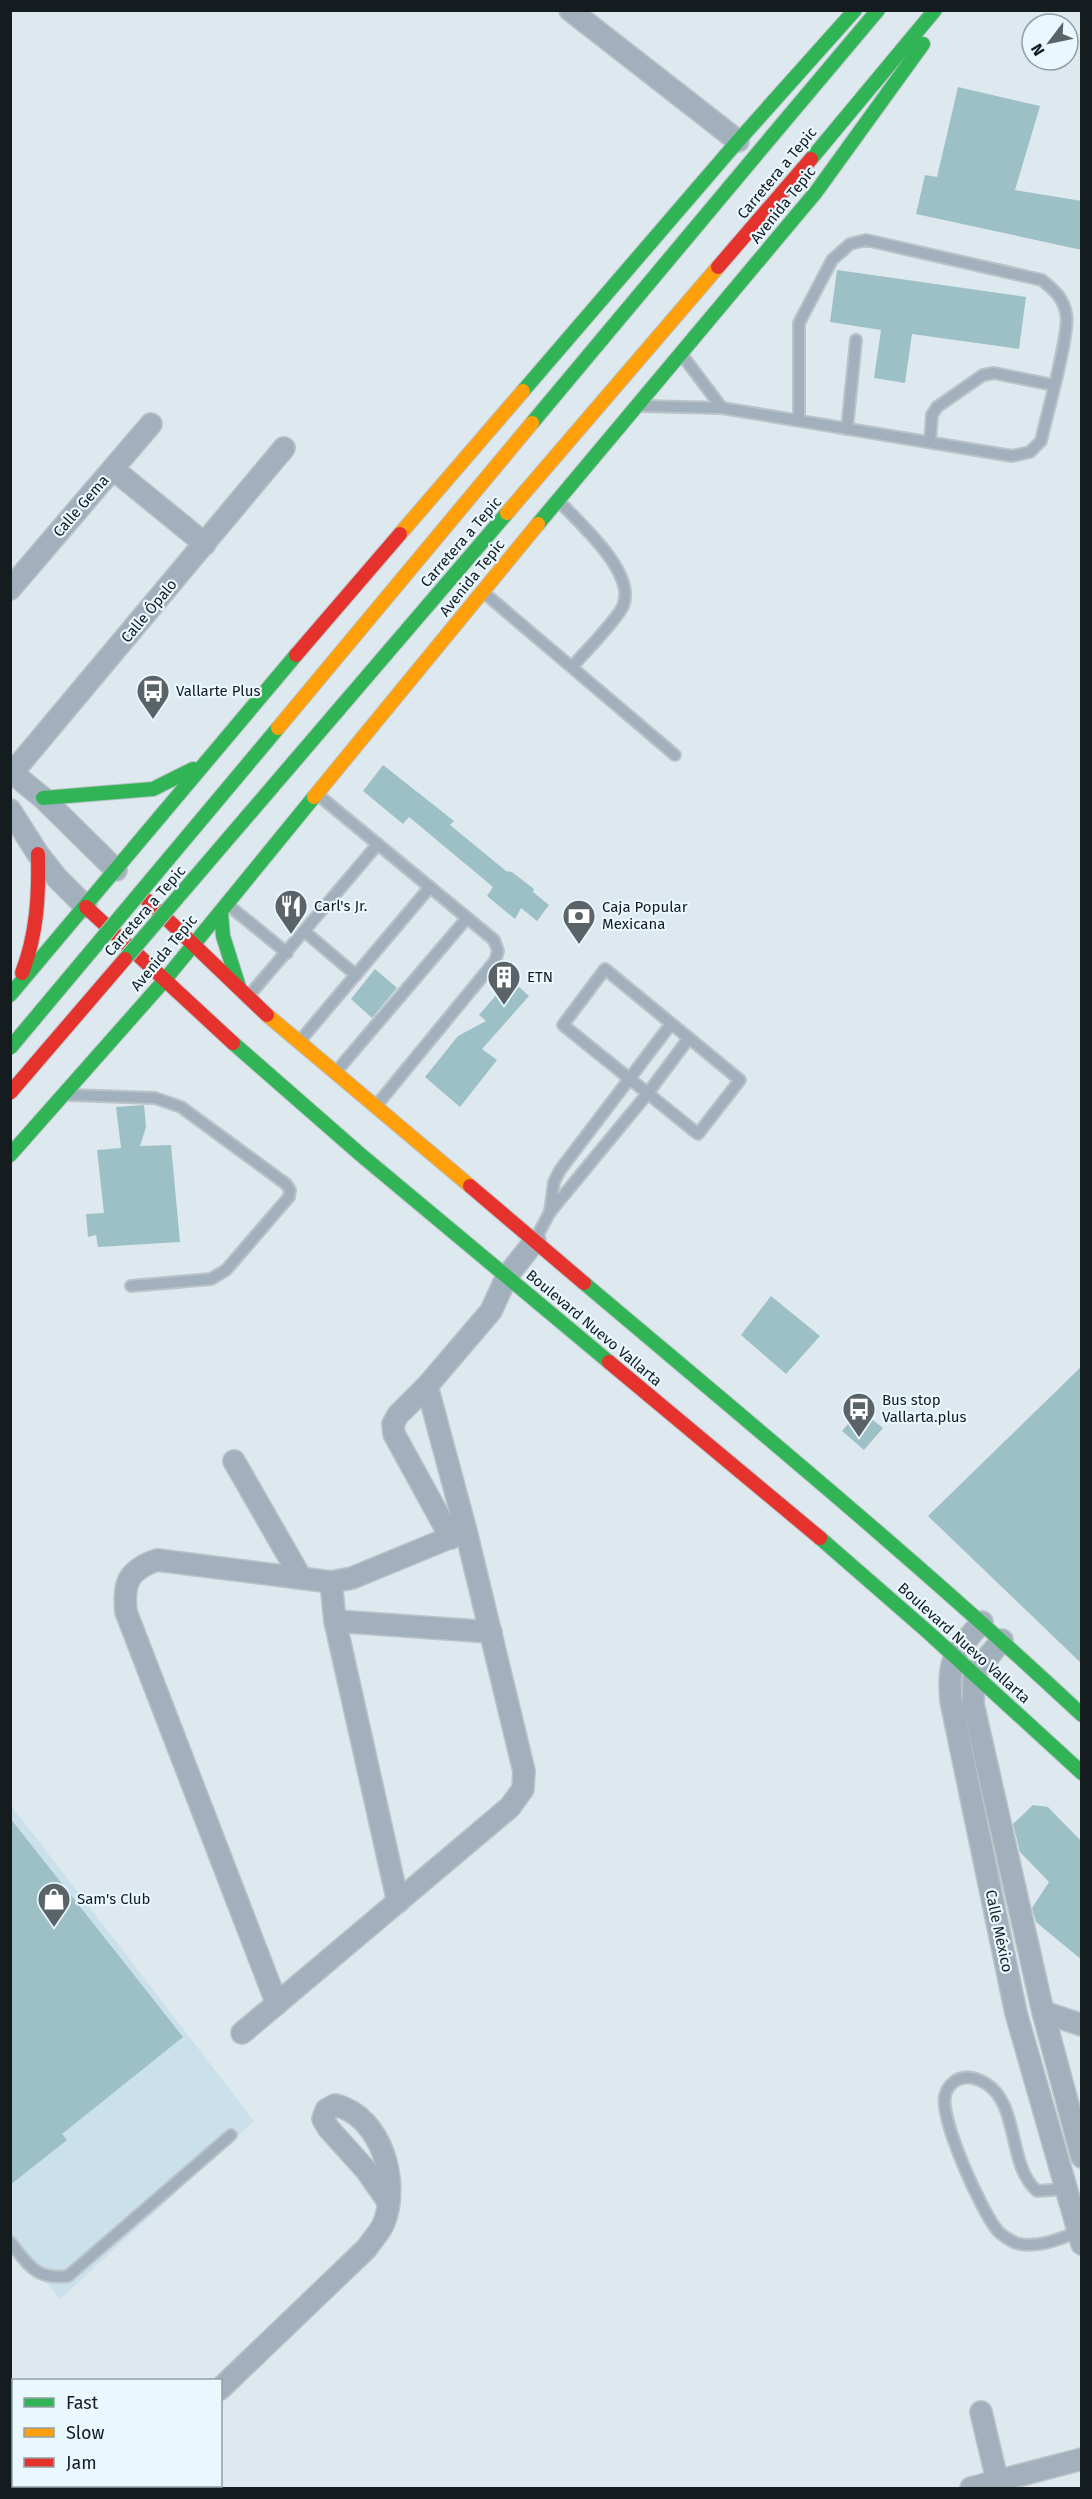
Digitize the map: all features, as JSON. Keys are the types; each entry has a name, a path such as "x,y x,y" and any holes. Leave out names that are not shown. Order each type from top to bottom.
{"main road":[{"path":"13,992 86,907 125,878 203,763 738,141 855,10"},
{"name":"Carretera a Tepic","path":"10,1048 878,10"},
{"name":"Carretera a Tepic","path":"10,1094 811,159 935,10"},
{"name":"Avenida Tepic","path":"10,1155 163,982 482,591 637,405 682,355 816,192 889,94 945,10"},
{"path":"43,798 153,789 203,763"},
{"path":"13,992 33,946 38,917 38,854"},
{"name":"Boulevard Nuevo Vallarta","path":"125,878 244,995 870,1524 1002,1640 1082,1715"},
{"name":"Boulevard Nuevo Vallarta","path":"86,907 163,982 346,1141 834,1550 954,1655 1082,1773"},
{"path":"224,908 223,936 244,995"}],"street":[{"path":"570,10 738,141"},
{"name":"Calle Gema","path":"13,582 151,424"},
{"name":"Calle Ópalo","path":"12,772 284,448"},
{"path":"113,469 204,544"},
{"path":"12,772 43,798 125,878"},
{"path":"10,810 38,854 57,878 86,907"},
{"path":"459,1535 394,1434 393,1424 398,1415 427,1386 491,1311 507,1276 535,1240"},
{"path":"242,2033 510,1807 523,1790 524,1771 490,1632 459,1535 427,1386"},
{"path":"234,1461 301,1578"},
{"path":"277,2004 126,1612 124,1594 129,1578 141,1566 156,1560 331,1582 352,1578 459,1535"},
{"path":"331,1582 335,1620 398,1902"},
{"path":"335,1620 490,1632"},
{"path":"954,1655 982,1622"},
{"path":"974,1674 1002,1640"},
{"name":"Calle México","path":"954,1655 949,1680 960,1748 1016,2013 1080,2232"},
{"name":"Calle México","path":"974,1674 973,1704 1043,2012 1082,2157"},
{"path":"1043,2012 1082,2025"},
{"path":"222,2387 367,2248 383,2224 388,2203"},
{"path":"981,2412 998,2485"},
{"path":"971,2488 998,2485 1082,2459"}],"lane":[{"path":"637,405 722,408 1012,456 1029,452 1041,441 1053,385 1067,315 1061,297 1042,280 866,240 850,244 832,260 799,323 799,420"},
{"path":"847,429 856,340"},
{"path":"682,355 722,408"},
{"path":"930,442 932,415 937,407 983,375 994,373 1053,385"},
{"path":"558,500 601,547 622,577 626,592 622,608 572,667"},
{"path":"482,591 675,755"},
{"path":"316,794 494,940 498,951 495,961 376,1107"},
{"path":"244,995 287,953 378,844"},
{"path":"299,1042 430,887"},
{"path":"224,908 287,953"},
{"path":"335,1073 467,918"},
{"path":"305,932 356,975"},
{"path":"605,969 671,1024 740,1080 698,1134 563,1025 605,969"},
{"path":"550,1212 554,1182 560,1170 671,1024"},
{"path":"535,1240 550,1212 648,1093 689,1038"},
{"path":"64,1095 155,1098 181,1107 286,1185 290,1191 289,1197 226,1270 211,1279 131,1286"},
{"path":"1066,2189 1037,2191 1031,2186 998,2094 985,2083 969,2077 958,2079 951,2084 945,2095 945,2111 953,2138 984,2208 999,2232 1016,2243 1036,2244 1080,2232"},
{"path":"10,2242 34,2271 51,2278 68,2276 231,2135"}],"shaded area":[{"path":"10,1804 254,2121 60,2299 11,2240"}],"building":[{"path":"958,87 1040,106 1015,190 1082,201 1082,250 916,214 925,175 937,177"},
{"path":"837,270 1026,297 1019,349 912,334 905,383 874,378 881,330 830,322"},
{"path":"383,765 454,821 450,825 506,871 512,872 534,889 533,892 549,905 537,921 521,908 515,919 487,896 493,887 409,817 403,824 363,791"},
{"path":"375,969 397,988 372,1018 351,999"},
{"path":"510,979 529,996 482,1049 497,1060 460,1107 425,1077 458,1036 486,1021 479,1015"},
{"path":"144,1105 146,1127 140,1146 171,1145 180,1242 98,1247 96,1235 88,1237 86,1214 104,1213 97,1150 121,1148 116,1107"},
{"path":"771,1296 820,1336 786,1374 741,1335"},
{"path":"1082,1366 1082,1664 928,1516"},
{"path":"860,1410 883,1428 864,1450 842,1431"},
{"path":"1033,1805 1048,1807 1082,1842 1082,1960 1036,1922 1032,1908 1049,1882 1020,1852 1013,1824"},
{"name":"Sam's Club","path":"10,1818 183,2037 62,2134 67,2140 10,2185"}],"traffic: fast":[{"path":"523,391 738,141 855,10"},
{"path":"772,136 878,10"},
{"path":"811,159 935,10"},
{"path":"538,524 816,192 923,44"},
{"path":"532,423 772,136"},
{"path":"125,959 507,513"},
{"path":"10,995 296,655"},
{"path":"10,1048 278,728"},
{"path":"43,798 153,789 193,769"},
{"path":"10,1155 163,982 314,797"},
{"path":"221,912 223,936 239,987"},
{"path":"233,1043 361,1155 609,1362"},
{"path":"584,1283 898,1550 1082,1715"},
{"path":"820,1538 929,1633 1082,1773"}],"traffic: slow":[{"path":"507,513 718,267"},
{"path":"400,534 523,391"},
{"path":"278,728 532,423"},
{"path":"314,797 538,524"},
{"path":"267,1015 470,1186"}],"traffic: jam":[{"path":"718,267 811,159"},
{"path":"296,655 400,534"},
{"path":"22,973 31,944 36,915 38,854"},
{"path":"148,901 267,1015"},
{"path":"86,907 233,1043"},
{"path":"10,1093 125,959"},
{"path":"470,1186 584,1283"},
{"path":"609,1362 820,1538"}],"place":[{"name":"Vallarte Plus","path":"153,720"},
{"name":"Carl's Jr.","path":"291,935"},
{"name":"Caja Popular Mexicana","path":"579,945"},
{"name":"ETN","path":"504,1006"},
{"name":"Bus stop Vallarta.plus","path":"859,1438"},
{"name":"Sam's Club","path":"54,1928"}]}
